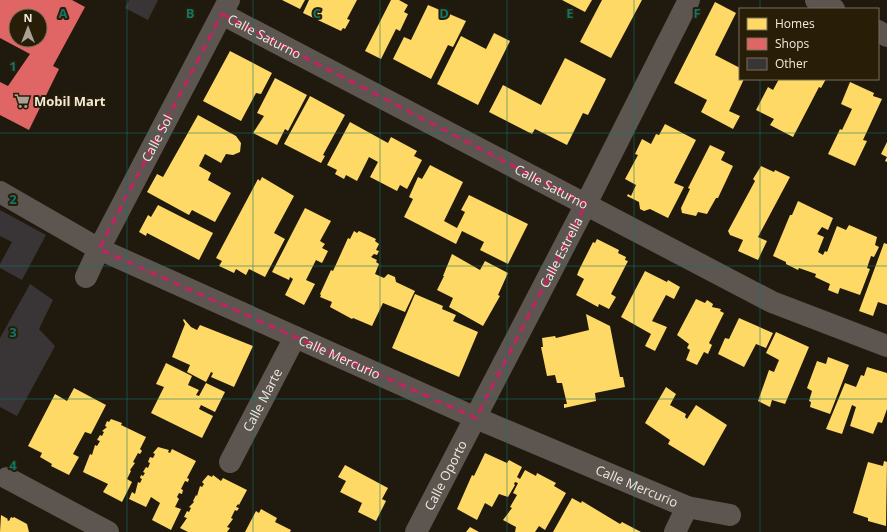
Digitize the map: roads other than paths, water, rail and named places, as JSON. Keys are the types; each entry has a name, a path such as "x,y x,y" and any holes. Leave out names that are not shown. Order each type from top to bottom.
{"street":[{"name":"Calle Estrella","path":"476,418 689,0"},
{"path":"816,0 832,8"},
{"name":"Calle Saturno","path":"225,7 586,204 772,302 887,346"},
{"name":"Calle Sol","path":"86,277 99,249 225,7"},
{"name":"Calle Mercurio","path":"0,192 99,249 476,418 687,507 730,514"},
{"name":"Calle Marte","path":"230,462 295,337"},
{"name":"Calle Oporto","path":"416,532 476,418"},
{"path":"7,478 108,532"},
{"path":"675,532 687,507"}],"place":[{"name":"Mobil Mart","path":"22,101"}]}
